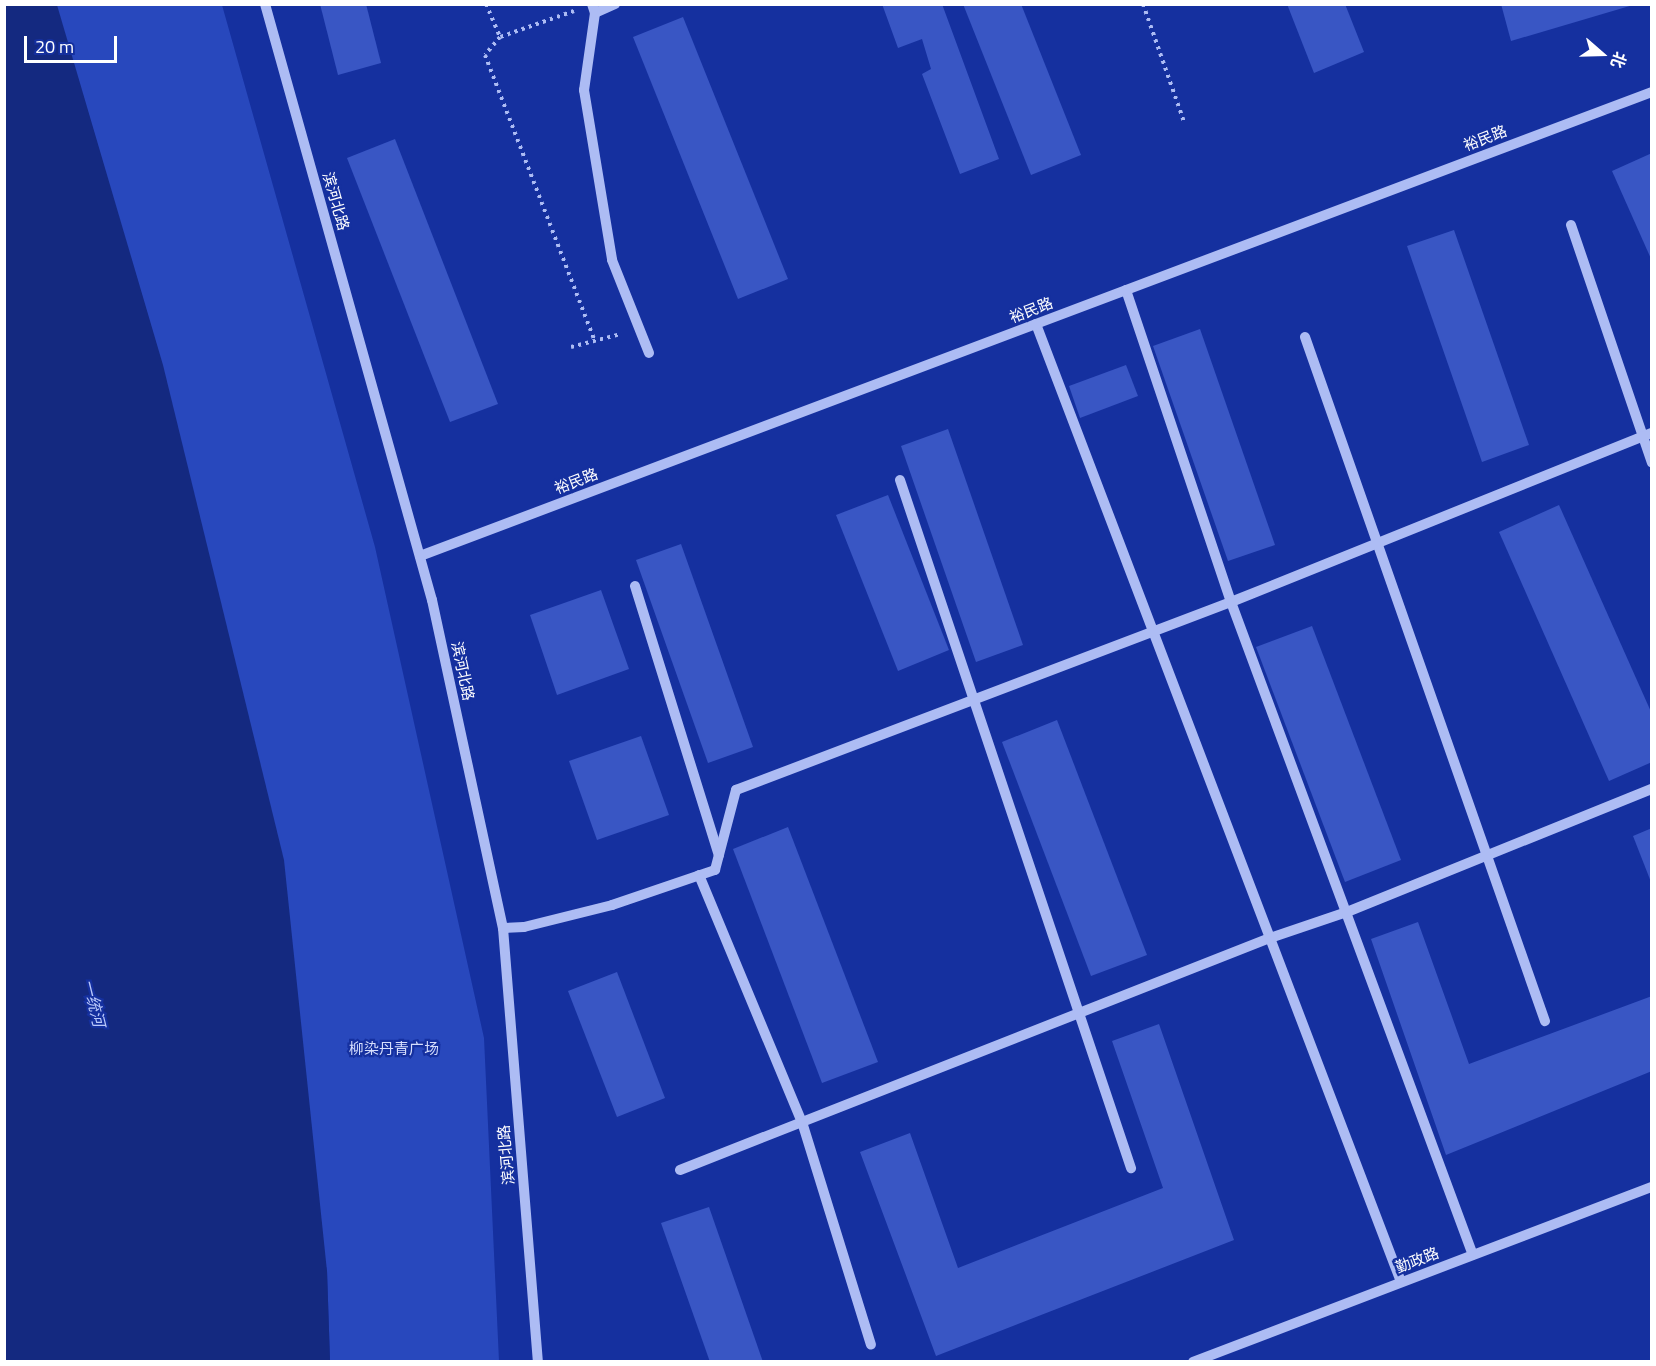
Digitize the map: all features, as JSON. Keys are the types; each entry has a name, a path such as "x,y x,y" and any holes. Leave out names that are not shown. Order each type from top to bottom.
{"street":[{"name":"滨河北路","path":"266,4 420,556 502,928 538,1362"},
{"path":"615,4 590,9 584,90 612,260 649,352"},
{"name":"裕民路","path":"420,556 1652,92"},
{"path":"1570,225 1646,434 1652,463"},
{"path":"1126,290 1231,602 1473,1255"},
{"path":"1036,324 1401,1282"},
{"path":"1305,337 1485,856 1545,1021"},
{"path":"502,928 524,927 612,905 715,870 736,790 1152,630 1231,602 1646,434"},
{"path":"900,480 1131,1168"},
{"path":"635,586 719,856"},
{"path":"680,1170 1078,1012 1270,938 1347,912 1652,789"},
{"path":"699,875 802,1122 871,1345"},
{"name":"勤政路","path":"1193,1362 1652,1187"}],"path":[{"path":"486,4 500,38"},
{"path":"1143,4 1184,122"},
{"path":"590,9 500,38 486,55 595,341"},
{"path":"571,347 639,329"}],"green space":[{"name":"柳染丹青广场","path":"50,5 222,5 375,547 484,1038 499,1361 330,1361 327,1271"}],"water":[{"name":"一统河","path":"4,5 57,5 163,365 284,860 327,1271 330,1361 5,1361"}],"building":[{"path":"320,4 366,4 381,63 338,75"},
{"path":"882,4 942,4 999,159 960,174 922,74 931,69 922,39 898,48"},
{"path":"963,4 1021,4 1081,155 1031,175"},
{"path":"1287,4 1345,4 1364,52 1314,73"},
{"path":"1501,4 1633,4 1633,5 1511,41"},
{"path":"683,17 788,279 738,299 633,37"},
{"path":"395,139 498,404 450,422 347,158"},
{"path":"1652,153 1652,261 1612,171"},
{"path":"1454,230 1529,445 1482,462 1407,246"},
{"path":"1200,329 1275,545 1228,561 1153,346"},
{"path":"1126,365 1138,396 1080,418 1069,386"},
{"path":"948,429 1023,645 976,662 901,446"},
{"path":"888,495 949,650 898,671 836,515"},
{"path":"1559,505 1652,714 1652,762 1609,781 1499,532"},
{"path":"681,544 753,747 708,763 636,560"},
{"path":"601,590 629,669 557,695 530,615"},
{"path":"1312,626 1401,860 1345,882 1256,647"},
{"path":"1057,720 1147,955 1091,976 1002,742"},
{"path":"641,736 669,815 597,840 569,761"},
{"path":"788,827 878,1062 822,1083 733,849"},
{"path":"1652,828 1652,882 1651,882 1633,836"},
{"path":"1418,922 1469,1064 1652,996 1652,1071 1446,1155 1371,939"},
{"path":"617,972 665,1098 617,1117 568,991"},
{"path":"1159,1024 1234,1240 936,1356 860,1152 910,1133 958,1268 1163,1188 1112,1041"},
{"path":"709,1207 763,1362 710,1362 661,1223"}]}
